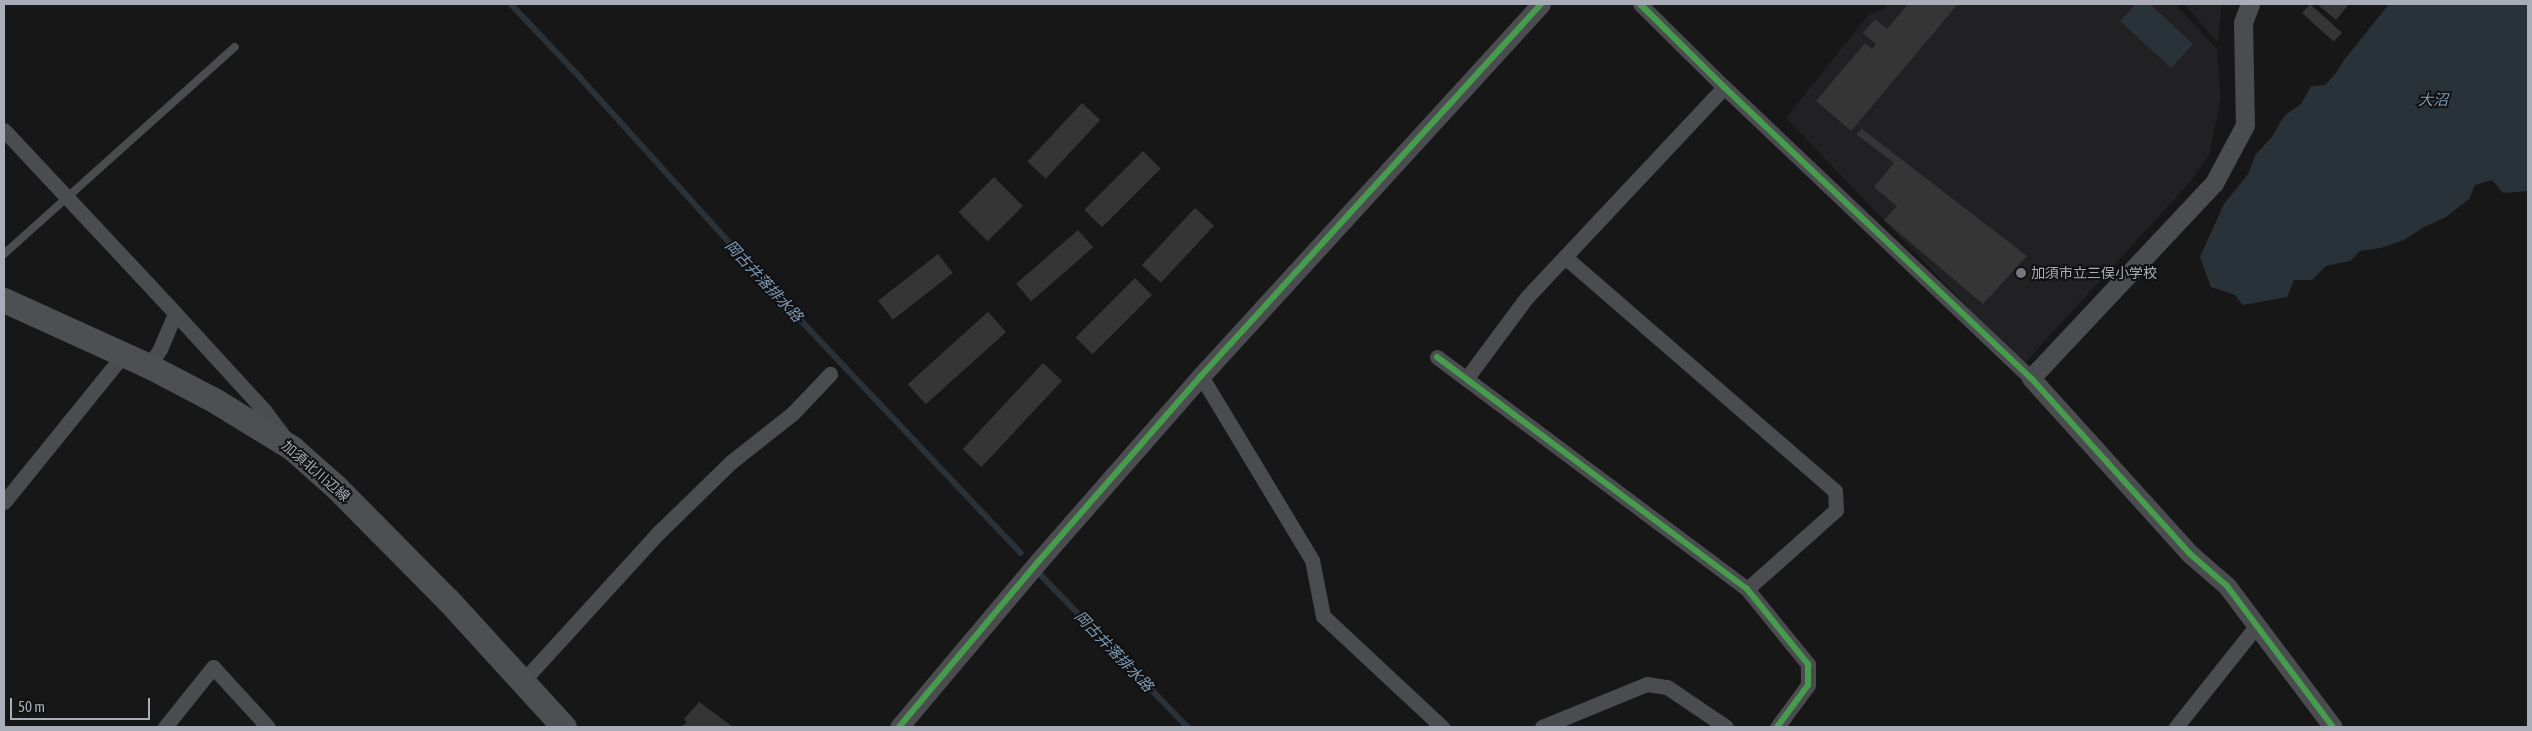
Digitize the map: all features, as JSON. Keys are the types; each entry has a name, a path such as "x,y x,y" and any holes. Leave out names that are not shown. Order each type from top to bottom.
{"main road":[{"name":"加須北川辺線","path":"4,300 149,366 214,400 292,448 335,486 448,600 564,727"}],"street":[{"path":"899,727 1034,568 1202,376 1541,4"},
{"path":"1640,4 1724,87 2031,378 2189,553 2227,586 2333,727"},
{"path":"2031,378 2214,183 2245,125 2243,22 2250,4"},
{"path":"1466,379 1527,297 1724,87"},
{"path":"4,130 264,410 292,448"},
{"path":"1565,257 1835,491 1836,510 1747,590"},
{"path":"149,366 160,349 175,313"},
{"path":"4,502 123,355"},
{"path":"1437,357 1747,590 1808,664 1808,685 1777,727"},
{"path":"522,682 657,534 731,462 794,413 830,374"},
{"path":"1202,376 1312,560 1323,616 1442,727"},
{"path":"2176,727 2257,625"},
{"path":"166,727 213,667 268,727"},
{"path":"1542,727 1647,684 1667,687 1726,727"}],"lane":[{"path":"4,254 235,47"}],"shaded area":[{"name":"加須市立三俣小学校","path":"1888,4 2175,4 2217,49 2221,98 2209,155 2191,181 2023,365 1786,118 1870,13 1884,9"},
{"path":"2184,4 2222,4 2218,43"}],"water":[{"path":"2136,4 2150,4 2193,44 2171,68 2120,21"},
{"name":"大沼","path":"2389,4 2528,4 2528,191 2503,193 2492,180 2475,185 2469,199 2446,217 2424,227 2404,240 2381,248 2360,251 2350,261 2326,266 2312,280 2294,280 2287,297 2243,305 2235,295 2211,287 2200,257 2224,204 2248,174 2256,154 2272,137 2284,116 2301,104 2311,86 2325,85"}],"building":[{"path":"1908,4 1958,4 1851,131 1816,101 1865,43 1872,49 1876,44 1863,33 1875,19 1887,29"},
{"path":"2310,4 2342,33 2334,42 2302,13"},
{"path":"2317,4 2349,4 2336,20"},
{"path":"1082,103 1100,120 1046,179 1027,162"},
{"path":"1862,129 2027,256 1983,304 1884,220 1897,206 1874,187 1894,163 1856,134"},
{"path":"1143,151 1161,169 1102,227 1084,210"},
{"path":"994,177 1023,206 988,241 959,212"},
{"path":"1195,208 1214,226 1161,283 1142,265"},
{"path":"1078,230 1093,247 1031,301 1016,284"},
{"path":"938,254 953,273 893,320 878,301"},
{"path":"1135,278 1152,295 1093,354 1076,337"},
{"path":"988,312 1006,332 926,404 908,384"},
{"path":"1043,363 1062,381 982,467 963,449"},
{"path":"699,702 733,727 681,727 687,722 684,719"}],"waterway":[{"name":"岡古井落排水路","path":"511,4 580,77 777,295 1021,553"},
{"name":"岡古井落排水路","path":"1041,575 1188,727"}],"cycle path":[{"path":"899,727 1038,562 1201,376 1541,4"},
{"path":"1640,4 1724,87 2031,378 2189,553 2227,586 2333,727"},
{"path":"1437,357 1747,589 1808,664 1808,685 1777,727"}],"place":[{"name":"加須市立三俣小学校","path":"2021,273"}]}
